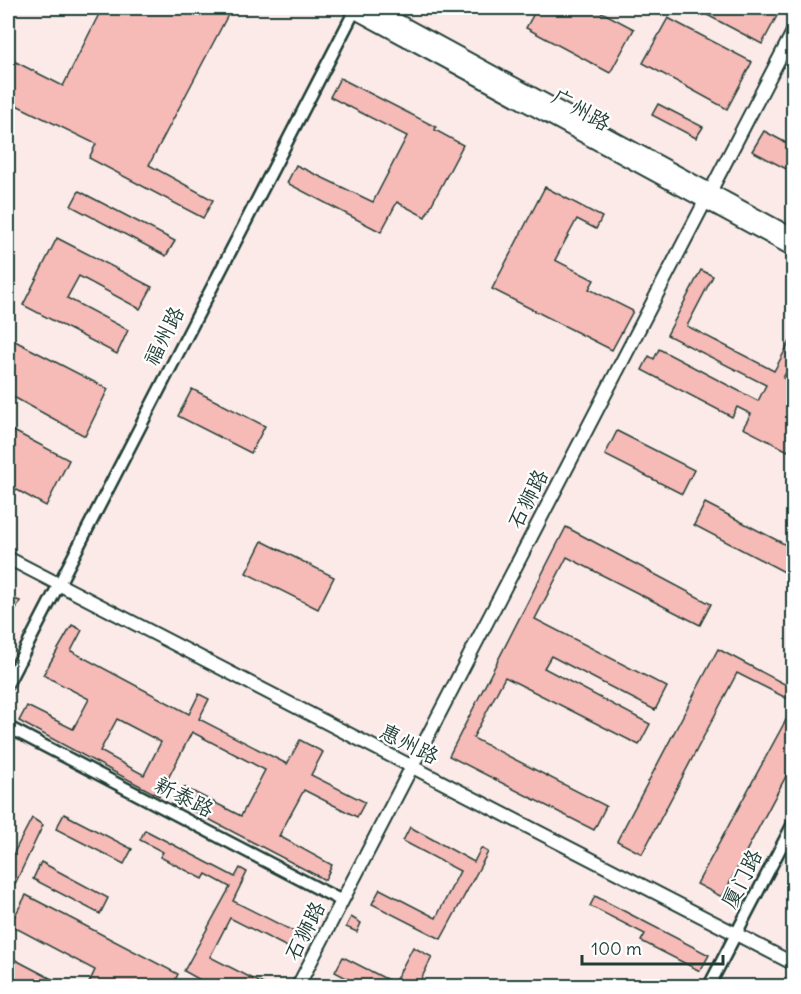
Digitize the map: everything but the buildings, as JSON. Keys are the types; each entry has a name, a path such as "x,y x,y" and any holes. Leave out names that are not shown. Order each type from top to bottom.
{"main road":[{"name":"广州路","path":"353,8 707,197 794,237"},
{"name":"广州路","path":"372,8 707,197 794,249"}],"street":[{"name":"福州路","path":"8,683 353,8"},
{"name":"石狮路","path":"298,987 794,30"},
{"name":"惠州路","path":"8,558 794,964"},
{"name":"新泰路","path":"8,727 342,901"},
{"name":"厦门路","path":"709,987 794,822"}],"shaded area":[{"path":"8,8 793,8 793,986 8,986"}]}
